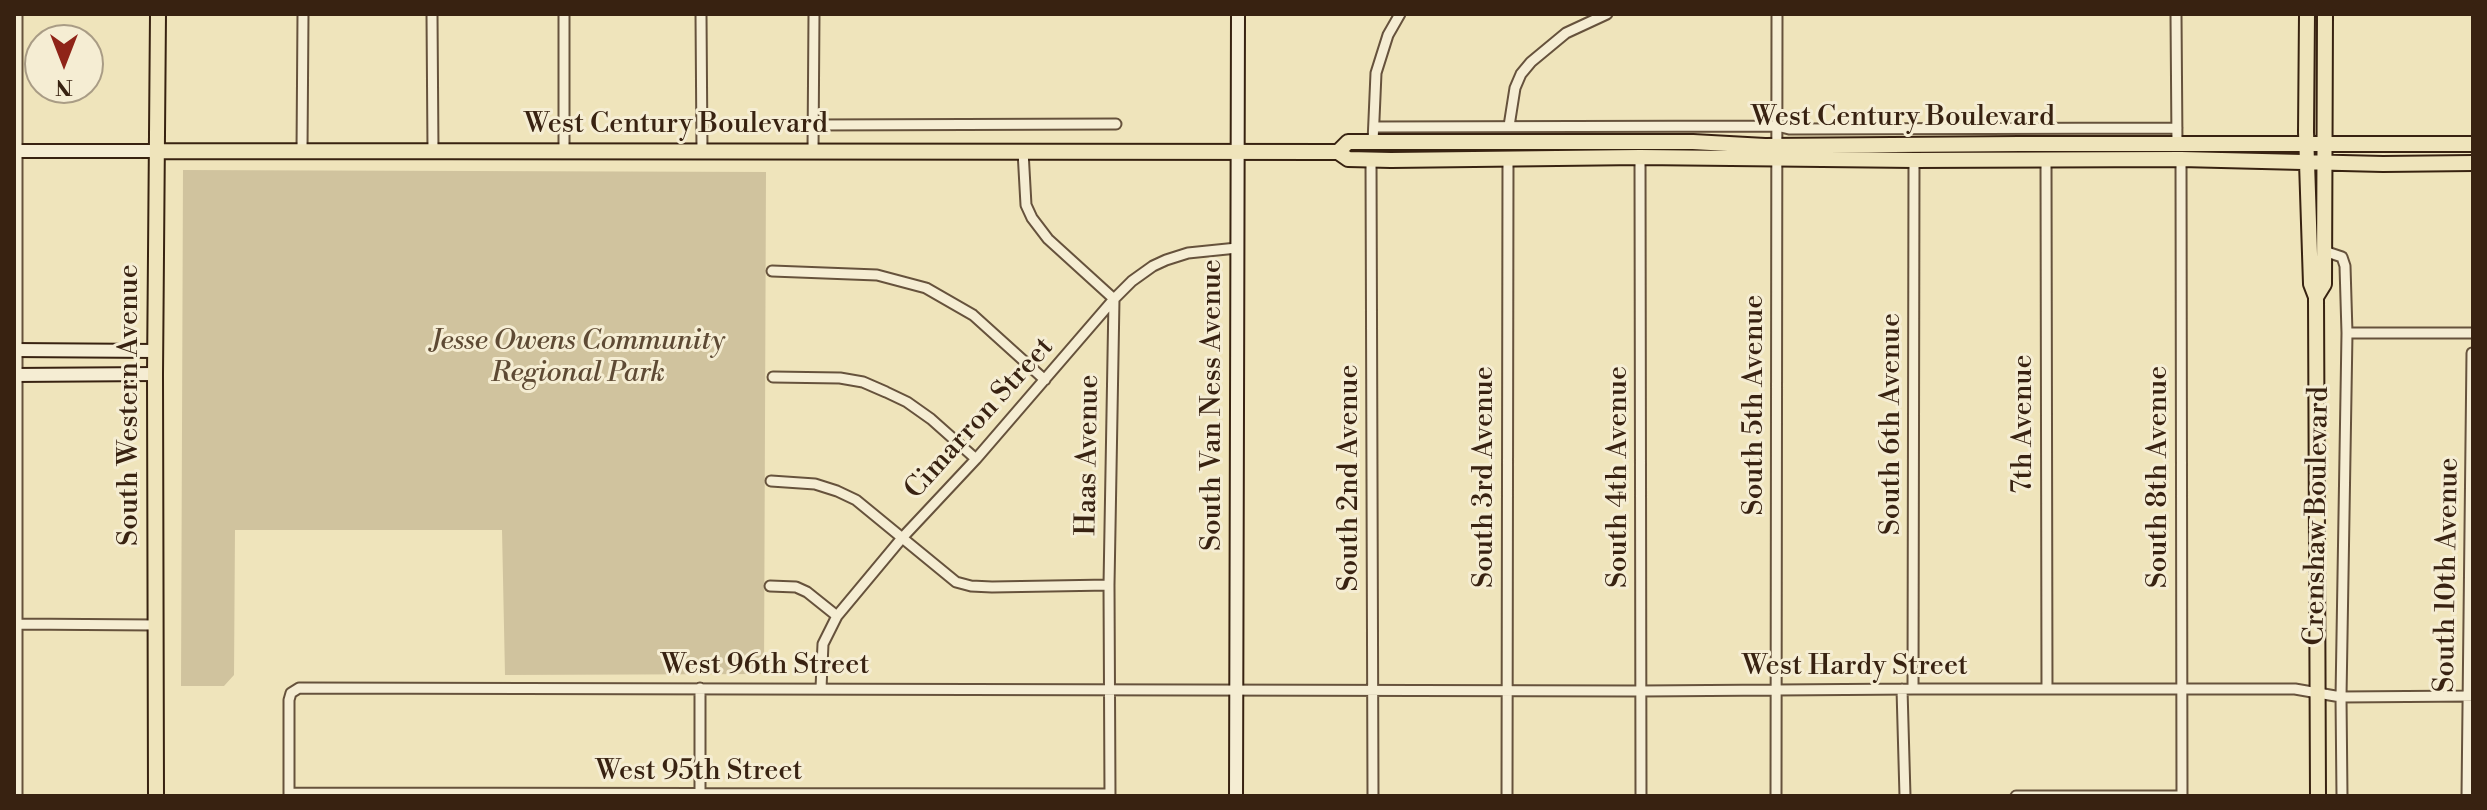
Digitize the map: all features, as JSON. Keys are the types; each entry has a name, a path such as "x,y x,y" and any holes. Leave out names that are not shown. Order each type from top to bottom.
{"main road":[{"name":"South Western Avenue","path":"156,796 158,14"},
{"name":"Crenshaw Boulevard","path":"2307,14 2311,284 2316,297 2318,796"},
{"name":"Crenshaw Boulevard","path":"2316,297 2324,284 2325,14"},
{"name":"West Century Boulevard","path":"1338,152 1348,142 1374,134 1693,142 1777,152 1914,160 2181,159 2473,163"},
{"name":"West Century Boulevard","path":"157,151 1238,151 1338,152 1348,159 1371,159 1640,157 2177,136 2307,144 2473,144"}],"street":[{"path":"17,14 17,796"},
{"path":"302,151 303,14"},
{"path":"432,14 433,151"},
{"path":"564,14 564,151"},
{"path":"701,14 702,151"},
{"path":"813,151 814,14"},
{"name":"South Van Ness Avenue","path":"1236,796 1238,14"},
{"path":"1374,134 1376,73 1388,35 1400,14"},
{"path":"1509,126 1515,88 1531,62 1566,33 1607,14"},
{"name":"South 5th Avenue","path":"1776,796 1777,14"},
{"path":"2176,14 2177,136"},
{"name":"West Century Boulevard","path":"813,125 1116,124"},
{"name":"West Century Boulevard","path":"1374,134 1509,126 1777,126 1789,129 2177,136"},
{"name":"West Century Boulevard","path":"16,151 157,151"},
{"path":"1023,151 1026,205 1032,218 1048,239 1114,299"},
{"name":"South 4th Avenue","path":"1640,157 1641,796"},
{"name":"South 3rd Avenue","path":"1507,796 1508,158"},
{"name":"South 2nd Avenue","path":"1371,159 1373,796"},
{"name":"South 8th Avenue","path":"2181,159 2182,796"},
{"name":"South 6th Avenue","path":"1905,796 1914,160"},
{"name":"7th Avenue","path":"2046,160 2047,689"},
{"name":"Cimarron Street","path":"821,688 823,644 837,616 1114,299 1132,281 1166,260 1188,253 1237,248"},
{"name":"Crenshaw Boulevard","path":"2324,251 2342,257 2345,266 2342,796"},
{"path":"772,271 877,275 926,288 973,315 1045,380"},
{"name":"Haas Avenue","path":"1110,795 1109,585 1114,299"},
{"path":"2347,333 2473,333"},
{"path":"16,350 155,351"},
{"name":"South 10th Avenue","path":"2467,796 2471,696 2472,353"},
{"path":"16,375 155,374"},
{"path":"773,377 863,382 907,402 976,459"},
{"path":"771,481 815,484 856,500 956,582 971,586 1109,585"},
{"path":"770,586 796,587 837,616"},
{"path":"16,624 156,625"},
{"name":"West 96th Street","path":"289,795 289,700 294,691 306,688 1236,690"},
{"path":"700,688 700,795"},
{"name":"West Hardy Street","path":"1236,690 2295,689 2341,697 2471,696"},
{"name":"West 95th Street","path":"289,795 1110,795"},
{"path":"2016,796 2182,796"}],"green space":[{"name":"Jesse Owens Community Regional Park","path":"183,170 766,172 764,674 505,675 502,530 235,530 234,675 224,686 181,686"}]}
